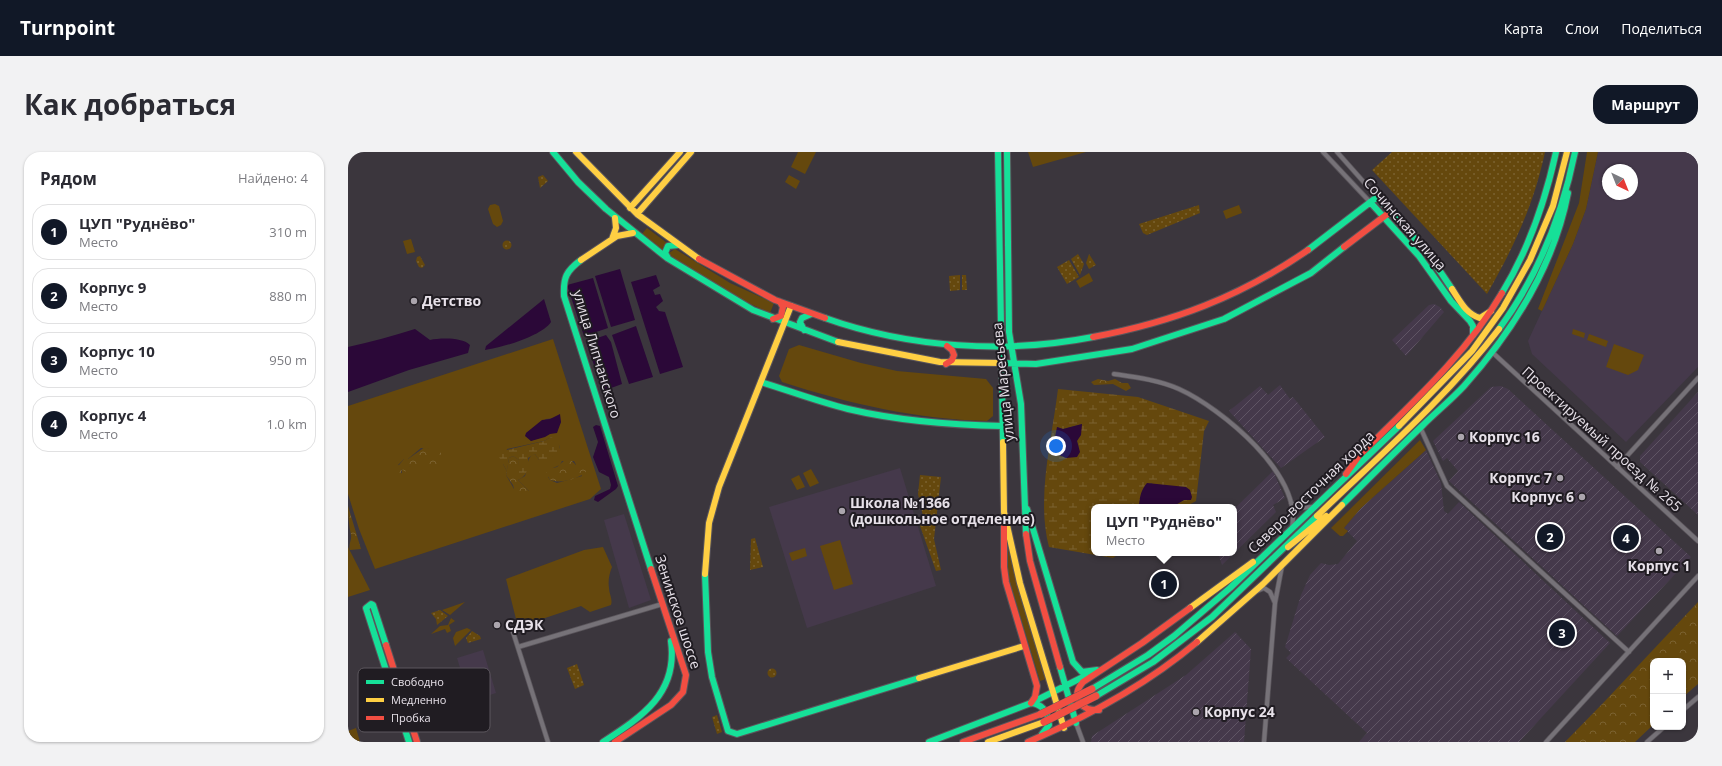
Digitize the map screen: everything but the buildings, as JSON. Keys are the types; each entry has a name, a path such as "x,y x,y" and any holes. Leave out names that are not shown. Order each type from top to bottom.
{"main road":[{"path":"553,152 583,187 633,234 689,275 721,294 773,319 854,348 900,358 946,364 1013,365 1052,363 1099,357 1160,343 1219,322 1290,287 1335,258 1390,212"},
{"path":"576,152 637,214 678,245 731,278 780,302 853,328 908,340 946,346 1010,348 1095,339 1152,326 1211,304 1246,288 1304,254 1377,197"},
{"path":"630,208 680,152"},
{"path":"637,214 691,152"},
{"name":"улица Маресьева","path":"998,152 1000,348 1004,512 1020,584 1064,728"},
{"name":"улица Маресьева","path":"1007,152 1009,332 1010,348 1022,416 1024,498 1030,561 1076,723"},
{"path":"1338,485 1359,456 1433,381 1473,336 1491,311 1512,275 1530,238 1548,188 1556,152"},
{"name":"Северо-восточная хорда","path":"963,742 1041,714 1092,688 1136,663 1174,636 1230,588 1292,530 1447,379 1484,336 1517,285 1541,234 1554,200 1567,152"},
{"name":"Северо-восточная хорда","path":"988,742 1044,722 1096,696 1135,674 1181,643 1212,617 1268,564 1426,411 1483,350 1517,302 1543,252 1560,212 1569,181 1575,152"},
{"path":"1031,741 1076,723 1101,710 1141,685 1183,654 1282,566 1351,496 1463,387 1492,352 1519,311 1544,266 1563,221 1569,181"},
{"name":"Сочинская улица","path":"1377,197 1427,252 1466,310 1476,318 1485,317 1491,311"},
{"name":"Сочинская улица","path":"1370,202 1419,256 1451,301 1470,321 1473,326 1473,336"},
{"path":"612,239 616,228 615,218"},
{"name":"улица Липчанского","path":"627,497 563,287 565,275 571,267 612,239 622,234 633,234"},
{"path":"668,259 665,250 668,246 678,245"},
{"path":"773,319 781,316 783,311 780,302"},
{"path":"791,306 719,487 709,523 706,542 704,581 708,652 712,677 728,731 737,734 1024,646"},
{"path":"804,330 800,322 802,318 811,314"},
{"path":"946,346 954,353 953,359 946,364"},
{"path":"761,382 847,409 875,415 951,425 1003,426"},
{"path":"1268,564 1351,496"},
{"name":"Зенинское шоссе","path":"615,742 671,705 683,692 686,679 627,497"},
{"path":"1024,498 1073,662 1082,672 1101,669"},
{"path":"1004,512 1004,567 1006,582 1037,686 1035,697 1031,703"},
{"name":"Зенинское шоссе","path":"604,742 652,706 666,685 672,669 673,647 637,533 637,528"},
{"path":"1101,710 1089,710 1084,708 1077,692 1078,687 1083,682 1163,628 1278,542"},
{"path":"385,668 366,608 367,605 373,605 393,668"},
{"path":"929,742 1031,703 1064,685 1101,669"},
{"path":"1031,703 1041,705 1049,722 1048,729 1031,741"},
{"path":"406,732 409,742"},
{"path":"414,732 417,742"}],"street":[{"name":"Сочинская улица","path":"1323,152 1370,202"},
{"name":"Сочинская улица","path":"1337,152 1377,197"},
{"name":"Проектируемый проезд № 265","path":"1492,352 1698,541"},
{"path":"1114,374 1134,376 1180,389 1233,424 1248,437 1274,467 1282,481 1293,513 1292,530"},
{"path":"1617,467 1698,378"},
{"path":"1421,428 1447,486 1629,652"},
{"path":"1289,501 1298,508 1315,507"},
{"path":"1264,742 1275,603 1282,566"},
{"path":"1546,742 1698,576"},
{"path":"1254,592 1264,588 1270,592 1275,603"},
{"path":"518,647 659,605"},
{"path":"513,632 548,742"},
{"path":"1686,707 1698,697"},
{"path":"1076,723 1083,742"},
{"path":"1647,742 1661,730"}],"shaded area":[{"path":"1598,152 1698,152 1698,367 1626,442 1532,354 1528,341 1573,244 1586,209"},
{"path":"620,269 635,320 611,327 595,276"},
{"path":"656,275 660,286 653,290 655,295 660,294 663,301 656,307 659,311 665,312 683,367 660,374 631,282"},
{"path":"593,278 608,328 584,336 567,285"},
{"path":"544,299 551,322 546,327 539,332 521,340 501,347 485,350 486,346"},
{"path":"1434,304 1440,307 1444,312 1406,356 1392,340 1429,305"},
{"path":"636,326 653,377 629,384 612,335"},
{"path":"415,329 430,340 456,339 466,342 470,345 468,353 409,370 348,392 348,347"},
{"path":"606,335 611,342 622,384 603,391 586,342"},
{"path":"1280,385 1290,399 1293,397 1325,437 1281,468 1229,411 1260,386 1268,395"},
{"path":"1501,386 1508,389 1691,557 1617,636 1449,481 1458,471 1447,458 1443,461 1433,441 1491,387"},
{"path":"1698,392 1698,515 1640,462 1640,456"},
{"path":"560,414 561,422 557,433 531,441 525,436 526,433 542,420 550,419"},
{"path":"1082,424 1081,435 1077,441 1080,452 1077,457 1066,458 1052,452 1057,427 1063,429"},
{"path":"596,425 600,426 618,486 598,502 594,500 595,496 610,489 611,485 609,477 599,472 593,457 598,442 593,427"},
{"path":"1426,450 1441,483 1444,511 1448,514 1459,502 1610,643 1519,742 1359,742 1367,733 1286,658 1291,653 1285,647 1301,595 1310,575 1321,563 1329,565 1338,564 1357,541 1344,528 1361,508"},
{"path":"900,468 936,586 807,628 769,507"},
{"path":"1273,471 1285,498 1273,505 1276,512 1237,550 1237,506"},
{"path":"1147,483 1186,487 1190,490 1192,497 1191,500 1184,500 1177,504 1139,504 1143,488"},
{"path":"624,514 651,600 629,608 604,520"},
{"path":"1219,556 1231,556 1222,565"},
{"path":"1235,632 1251,649 1244,742 1091,742 1092,736 1186,675"},
{"path":"483,650 488,668 460,668 457,658"},
{"path":"490,673 496,693 490,695"}],"green space":[{"path":"798,152 816,152 805,174 791,167"},
{"path":"1028,152 1086,152 1033,167"},
{"path":"1392,152 1545,152 1535,190 1522,225 1487,294 1372,170"},
{"path":"1587,152 1598,152 1586,209 1573,244 1542,311 1538,309 1579,203"},
{"path":"543,175 548,181 540,188 538,177"},
{"path":"789,175 800,181 796,189 785,182"},
{"path":"495,204 499,206 503,221 501,225 497,227 493,224 488,209 490,205"},
{"path":"1199,205 1200,213 1147,235 1143,233 1139,224"},
{"path":"1239,205 1242,213 1226,219 1223,211"},
{"path":"647,228 667,243 662,251 641,235"},
{"path":"411,239 415,252 407,254 403,241"},
{"path":"505,241 509,241 511,245 509,249 505,249 503,247 503,243"},
{"path":"675,249 730,283 774,303 770,313 738,298 670,257 669,253"},
{"path":"1078,254 1084,264 1080,275 1071,259"},
{"path":"1089,254 1096,265 1089,269 1086,263"},
{"path":"420,256 425,265 422,268 419,267 416,261 417,257"},
{"path":"1069,260 1079,277 1067,284 1057,267"},
{"path":"1089,273 1093,281 1080,288 1076,281"},
{"path":"960,275 960,290 950,291 949,276"},
{"path":"962,275 966,275 967,290 962,290"},
{"path":"1573,329 1585,333 1584,338 1572,334"},
{"path":"1589,334 1608,341 1606,347 1587,340"},
{"path":"553,339 601,489 590,499 375,569 359,529 348,494 348,406","holes":["554,418 561,422 552,432 531,441 526,433 546,419","551,437 559,445 560,449 553,456 539,460 535,454 532,455 530,457 525,476 518,480 529,491 514,489 506,475 507,471 503,464 507,449 544,441","421,448 429,449 431,468 410,466 402,469 402,473 397,474 398,465 404,459 408,459","562,461 574,461 582,476 557,483 550,480 548,477 553,468 560,465"]},
{"path":"1614,344 1644,355 1638,370 1628,375 1606,367"},
{"path":"799,345 861,363 897,371 986,379 993,388 993,416 987,421 960,420 908,414 833,397 782,382 779,376 789,349"},
{"path":"1098,379 1108,381 1115,379 1122,383 1128,383 1131,388 1126,391 1113,384 1094,385 1091,382"},
{"path":"1058,389 1138,397 1209,421 1204,431 1196,501 1190,504 1177,504 1184,500 1151,483 1140,504 1091,504 1091,554 1049,547 1045,528 1044,509 1046,468","holes":["1082,424 1077,441 1079,448 1057,427 1063,429"]},
{"path":"551,437 558,441 561,453 543,461 539,460 535,454 528,458 526,473 518,480 517,472 519,460 513,456 509,458 507,471 499,457 503,451 544,441"},
{"path":"1420,440 1426,450 1361,508 1344,528 1348,531 1343,536 1340,536 1331,528"},
{"path":"425,447 429,449 437,448 442,454 435,468 423,468 416,471 410,466 405,472 402,469 400,477 393,470 394,466 399,465 404,459 408,459"},
{"path":"513,456 519,460 518,480 529,491 526,494 515,492 513,485 506,475 509,458"},
{"path":"566,459 570,459 576,465 580,465 587,470 580,476 570,480 550,480 546,473 549,469 557,467"},
{"path":"811,469 819,483 810,487 803,473"},
{"path":"799,475 805,487 797,490 791,479"},
{"path":"920,475 941,477 934,539 941,570 936,571 920,526 923,516 918,494"},
{"path":"348,506 361,549 350,550 349,546 351,537"},
{"path":"755,538 763,567 750,570 751,539"},
{"path":"840,540 853,584 834,590 820,546"},
{"path":"1007,545 1046,679 1040,681 1008,576"},
{"path":"348,547 370,590 348,597"},
{"path":"603,547 612,567 609,575 609,590 612,601 611,605 590,612 581,606 518,627 506,579 584,550"},
{"path":"805,548 807,556 792,561 789,553"},
{"path":"1101,556 1116,556 1113,558"},
{"path":"465,602 450,615 442,610"},
{"path":"1698,602 1698,684 1686,694 1686,658 1650,658 1650,728 1635,742 1565,742"},
{"path":"440,610 448,616 437,625 436,619 431,613"},
{"path":"370,611 372,611 390,668 388,668"},
{"path":"451,618 455,621 449,625 451,631 447,633 445,629 431,634 440,626 448,625"},
{"path":"467,628 471,630 455,646 453,638 456,632"},
{"path":"472,631 480,636 481,639 468,643 466,638"},
{"path":"577,664 584,685 575,689 567,668"},
{"path":"772,668 777,673 772,678 767,673"},
{"path":"717,715 722,732 717,734 712,717"},
{"path":"356,728 360,742 350,742 348,731"},
{"path":"408,732 410,732 413,742 411,742"}],"traffic: fast":[{"path":"553,152 578,182 606,209 667,258 753,310 838,342"},
{"path":"998,152 1003,442"},
{"path":"1007,152 1009,332 1021,404 1026,534"},
{"path":"1502,293 1512,276 1535,225 1547,189 1556,152"},
{"path":"1499,329 1526,288 1547,245 1556,222 1570,176 1575,152"},
{"path":"1342,505 1464,386 1499,343 1515,320 1542,271 1562,220 1568,193"},
{"path":"1308,250 1377,197 1427,252 1452,289"},
{"path":"1370,202 1419,256 1451,301 1470,321 1473,326 1473,335"},
{"path":"668,258 665,253 668,246 678,245"},
{"path":"1001,363 1036,364 1132,349 1224,319 1311,273 1344,247"},
{"path":"581,260 566,275 564,296 651,569"},
{"path":"804,330 800,322 802,318 811,314"},
{"path":"825,318 890,336 924,342 958,345 1026,345 1093,337"},
{"path":"761,382 826,403 886,417 925,422 1003,426"},
{"path":"1092,689 1148,655 1174,636 1230,588 1399,426"},
{"path":"1027,509 1073,662 1082,672 1097,670"},
{"path":"1096,696 1153,662 1212,617 1317,516"},
{"path":"705,574 708,652 712,677 728,731 737,734 919,678"},
{"path":"385,668 366,608 371,604 373,605 386,645"},
{"path":"603,742 631,723 655,701 663,689 669,675 672,659 671,641"},
{"path":"1060,667 1076,723"},
{"path":"929,742 1031,703 1087,675"},
{"path":"1031,703 1039,705 1046,713 1049,725 1042,734"},
{"path":"406,732 409,742"}],"traffic: slow":[{"path":"576,152 637,214 699,259"},
{"path":"630,208 680,152"},
{"path":"637,214 691,152"},
{"path":"1399,426 1472,351 1503,308 1530,260 1553,206 1567,152"},
{"path":"612,239 616,228 615,218"},
{"path":"581,260 617,236 633,233"},
{"path":"1452,289 1467,310 1475,316 1480,318 1491,311"},
{"path":"705,574 709,523 719,487 791,306"},
{"path":"1317,516 1434,403 1479,354 1499,329"},
{"path":"838,342 940,362 1001,363"},
{"path":"1003,442 1004,512 1020,583 1064,728"},
{"path":"1197,642 1263,584 1342,505"},
{"path":"1288,547 1326,516"},
{"path":"1190,608 1253,562"},
{"path":"919,678 1024,646"},
{"path":"988,742 1044,722"}],"traffic: jam":[{"path":"1344,247 1390,212"},
{"path":"1093,337 1151,324 1205,306 1283,267 1308,250"},
{"path":"699,259 775,300 825,318"},
{"path":"1346,474 1359,456 1417,399 1454,359 1471,338 1502,293"},
{"path":"773,319 781,316 783,307 780,302"},
{"path":"946,364 952,360 954,355 952,350 947,346"},
{"path":"1004,525 1004,567 1006,582 1037,686 1035,697 1031,703"},
{"path":"1026,534 1030,561 1060,667"},
{"path":"615,742 671,705 683,692 686,675 651,569"},
{"path":"1099,710 1087,708 1079,702 1077,693 1083,682 1142,643 1190,608"},
{"path":"1028,742 1095,710 1137,686 1178,658 1197,642"},
{"path":"386,645 393,668"},
{"path":"1041,714 1092,689"},
{"path":"1044,722 1096,696"},
{"path":"963,742 1041,714"},
{"path":"414,732 417,742"}],"place":[{"name":"Детство","path":"414,301"},
{"name":"Корпус 16","path":"1461,437"},
{"name":"Корпус 7","path":"1560,478"},
{"name":"Корпус 6","path":"1582,497"},
{"name":"Школа №1366 (дошкольное отделение)","path":"842,511"},
{"name":"Корпус 9","path":"1550,537"},
{"name":"Корпус 4","path":"1626,538"},
{"name":"Корпус 1","path":"1659,551"},
{"name":"ЦУП \"Руднёво\"","path":"1164,584"},
{"name":"СДЭК","path":"497,625"},
{"name":"Корпус 10","path":"1562,633"},
{"name":"Корпус 24","path":"1196,712"}]}
